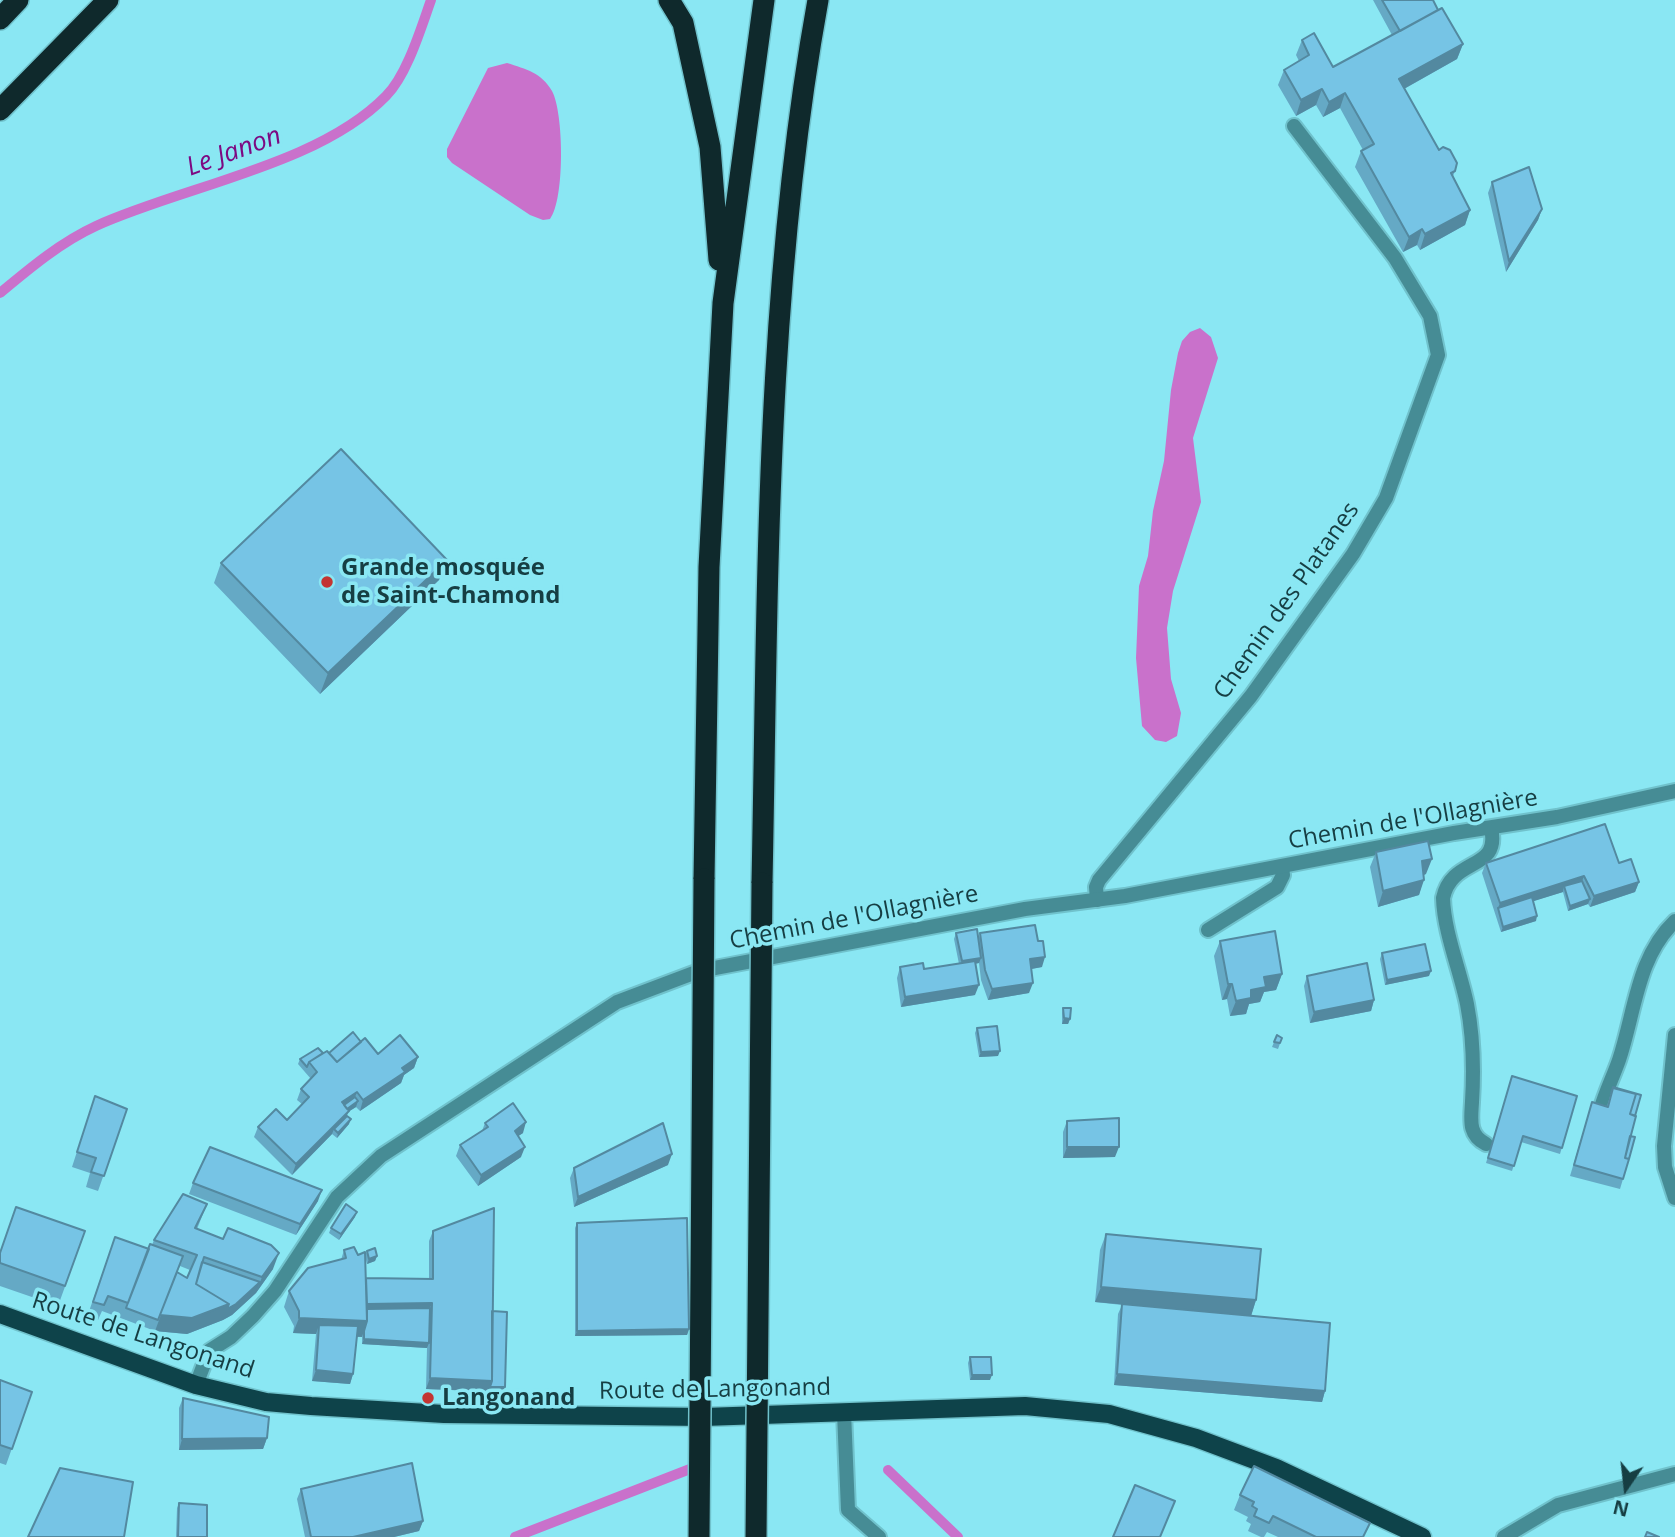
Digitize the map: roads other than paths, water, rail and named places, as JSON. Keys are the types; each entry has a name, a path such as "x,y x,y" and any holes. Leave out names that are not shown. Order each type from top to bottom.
{"highway":[{"path":"0,19 18,0"},
{"path":"0,110 107,0"},
{"path":"669,0 683,23 710,148 723,303"},
{"path":"699,1537 709,567 723,303 764,0"},
{"path":"756,1537 762,883 770,483 779,321 797,127 818,0"}],"main road":[{"name":"Route de Langonand","path":"0,1314 196,1385 266,1402 444,1414 705,1418 1025,1406 1109,1414 1196,1438 1276,1468 1422,1537"}],"street":[{"name":"Chemin des Platanes","path":"1097,900 1096,887 1099,880 1251,696 1353,554 1386,498 1438,355 1430,316 1395,258 1294,126"},
{"name":"Chemin de l'Ollagnière","path":"196,1385 209,1351 231,1337 253,1316 275,1291 337,1198 381,1156 618,1002 699,971 1024,908 1097,900 1557,817 1675,791"},
{"path":"1486,1144 1473,1132 1471,1123 1471,1024 1443,898 1445,886 1458,872 1487,856 1492,848 1491,828"},
{"path":"1208,930 1277,887 1283,875 1282,867"},
{"path":"1600,1111 1618,1061 1647,957 1657,940 1675,921"},
{"path":"1675,1035 1664,1146 1665,1167 1675,1198"},
{"path":"844,1412 848,1510 879,1537"},
{"path":"1504,1537 1558,1506 1675,1474"}],"waterway":[{"name":"Le Janon","path":"0,293 34,265 83,232 131,212 288,157 325,140 358,120 394,87 413,51 431,0"},
{"path":"515,1537 690,1469"},
{"path":"888,1470 958,1537"}],"place":[{"name":"Grande mosquée de Saint-Chamond","path":"327,582"},
{"name":"Langonand","path":"428,1398"}]}
